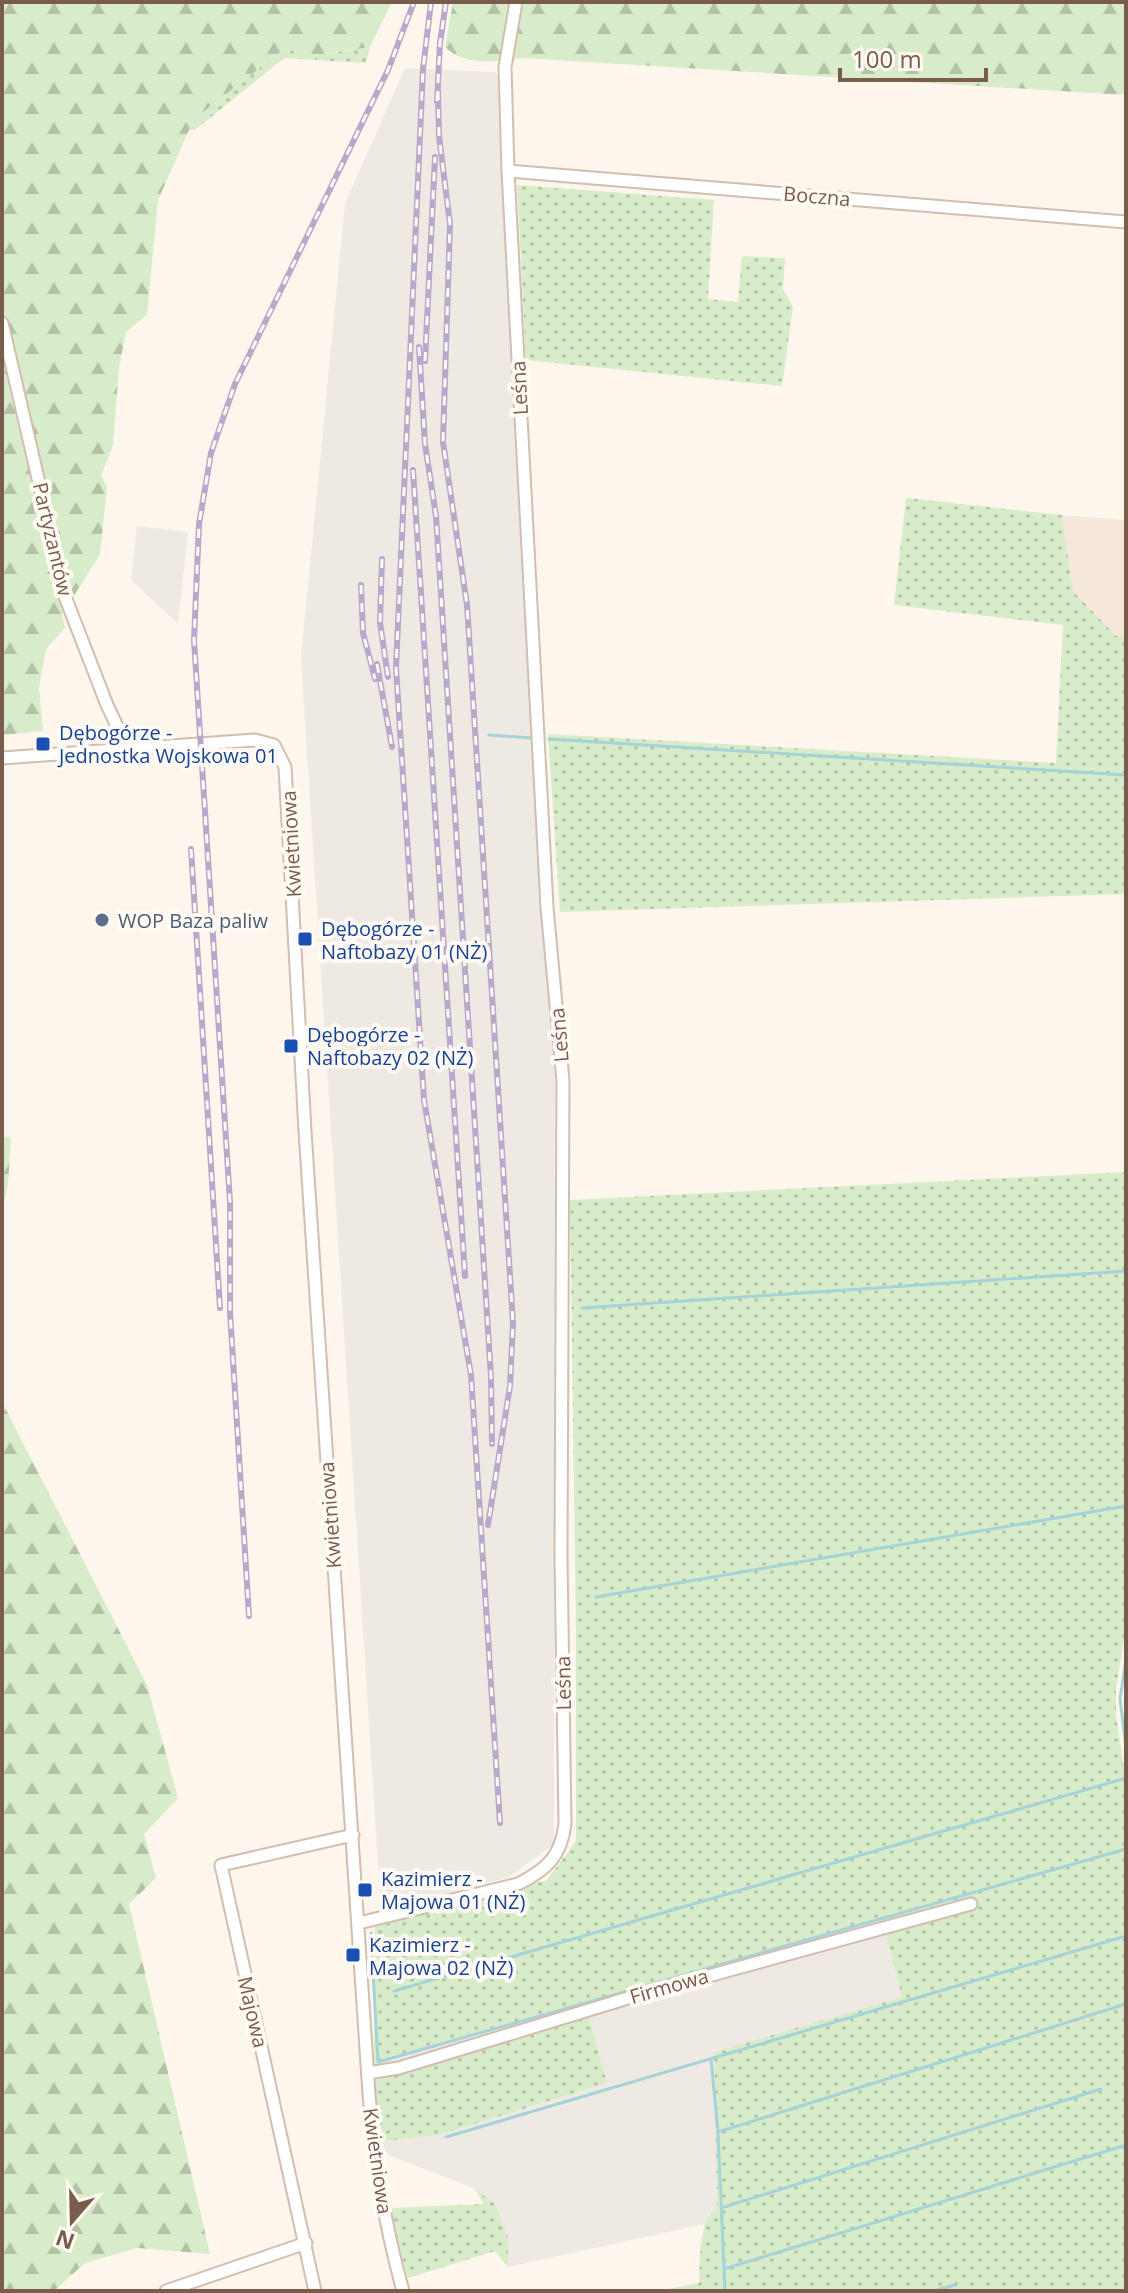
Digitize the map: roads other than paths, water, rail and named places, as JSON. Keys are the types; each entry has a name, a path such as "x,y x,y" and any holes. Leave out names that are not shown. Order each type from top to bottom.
{"street":[{"name":"Leśna","path":"359,1923 518,1884 538,1875 559,1852 565,1824 561,1557 563,1081 547,907 508,171 505,67 516,2"},
{"name":"Boczna","path":"508,171 1126,222"},
{"name":"Partyzantów","path":"2,323 66,599 110,713 127,747"},
{"name":"Kwietniowa","path":"127,747 255,740 267,743 278,751 287,779 305,1131 373,2152 403,2291"},
{"path":"2,758 127,747"},
{"name":"Majowa","path":"315,2291 221,1865 353,1835"},
{"name":"Firmowa","path":"368,2073 399,2068 628,1998 971,1904"},
{"path":"166,2291 306,2243"}],"waterway":[{"path":"489,735 533,738"},
{"path":"549,739 1126,775"},
{"path":"582,1308 1126,1271"},
{"path":"596,1597 1126,1506"},
{"path":"1126,1659 1120,1699 1126,1747"},
{"path":"394,1991 1126,1778"},
{"path":"371,1933 378,2062 1126,1849"},
{"path":"446,2137 1126,1936"},
{"path":"718,2132 1126,2004"},
{"path":"711,2059 718,2132 725,2291"},
{"path":"721,2208 1101,2089"},
{"path":"724,2269 1126,2145"},
{"path":"934,2291 955,2285"}],"railway":[{"path":"249,1616 230,1312 230,1202 194,640 199,524 211,453 235,384 388,70 414,2"},
{"path":"431,2 423,69 396,668 424,1100 471,1375 500,1823"},
{"path":"437,101 446,2"},
{"path":"438,91 439,136 450,224 443,442 467,605 513,1323 510,1386 488,1525"},
{"path":"425,361 435,157"},
{"path":"419,347 425,444 436,516 491,1377 492,1444"},
{"path":"413,470 465,1276"},
{"path":"382,559 380,623 388,677"},
{"path":"361,585 363,633 375,679"},
{"path":"377,664 392,747"},
{"path":"191,849 220,1308"}],"place":[{"name":"Dębogórze - Jednostka Wojskowa 01","path":"43,744"},
{"name":"WOP Baza paliw","path":"102,920"},
{"name":"Dębogórze - Naftobazy 01 (NŻ)","path":"305,939"},
{"name":"Dębogórze - Naftobazy 02 (NŻ)","path":"291,1046"},
{"name":"Kazimierz - Majowa 01 (NŻ)","path":"365,1890"},
{"name":"Kazimierz - Majowa 02 (NŻ)","path":"353,1955"}]}
